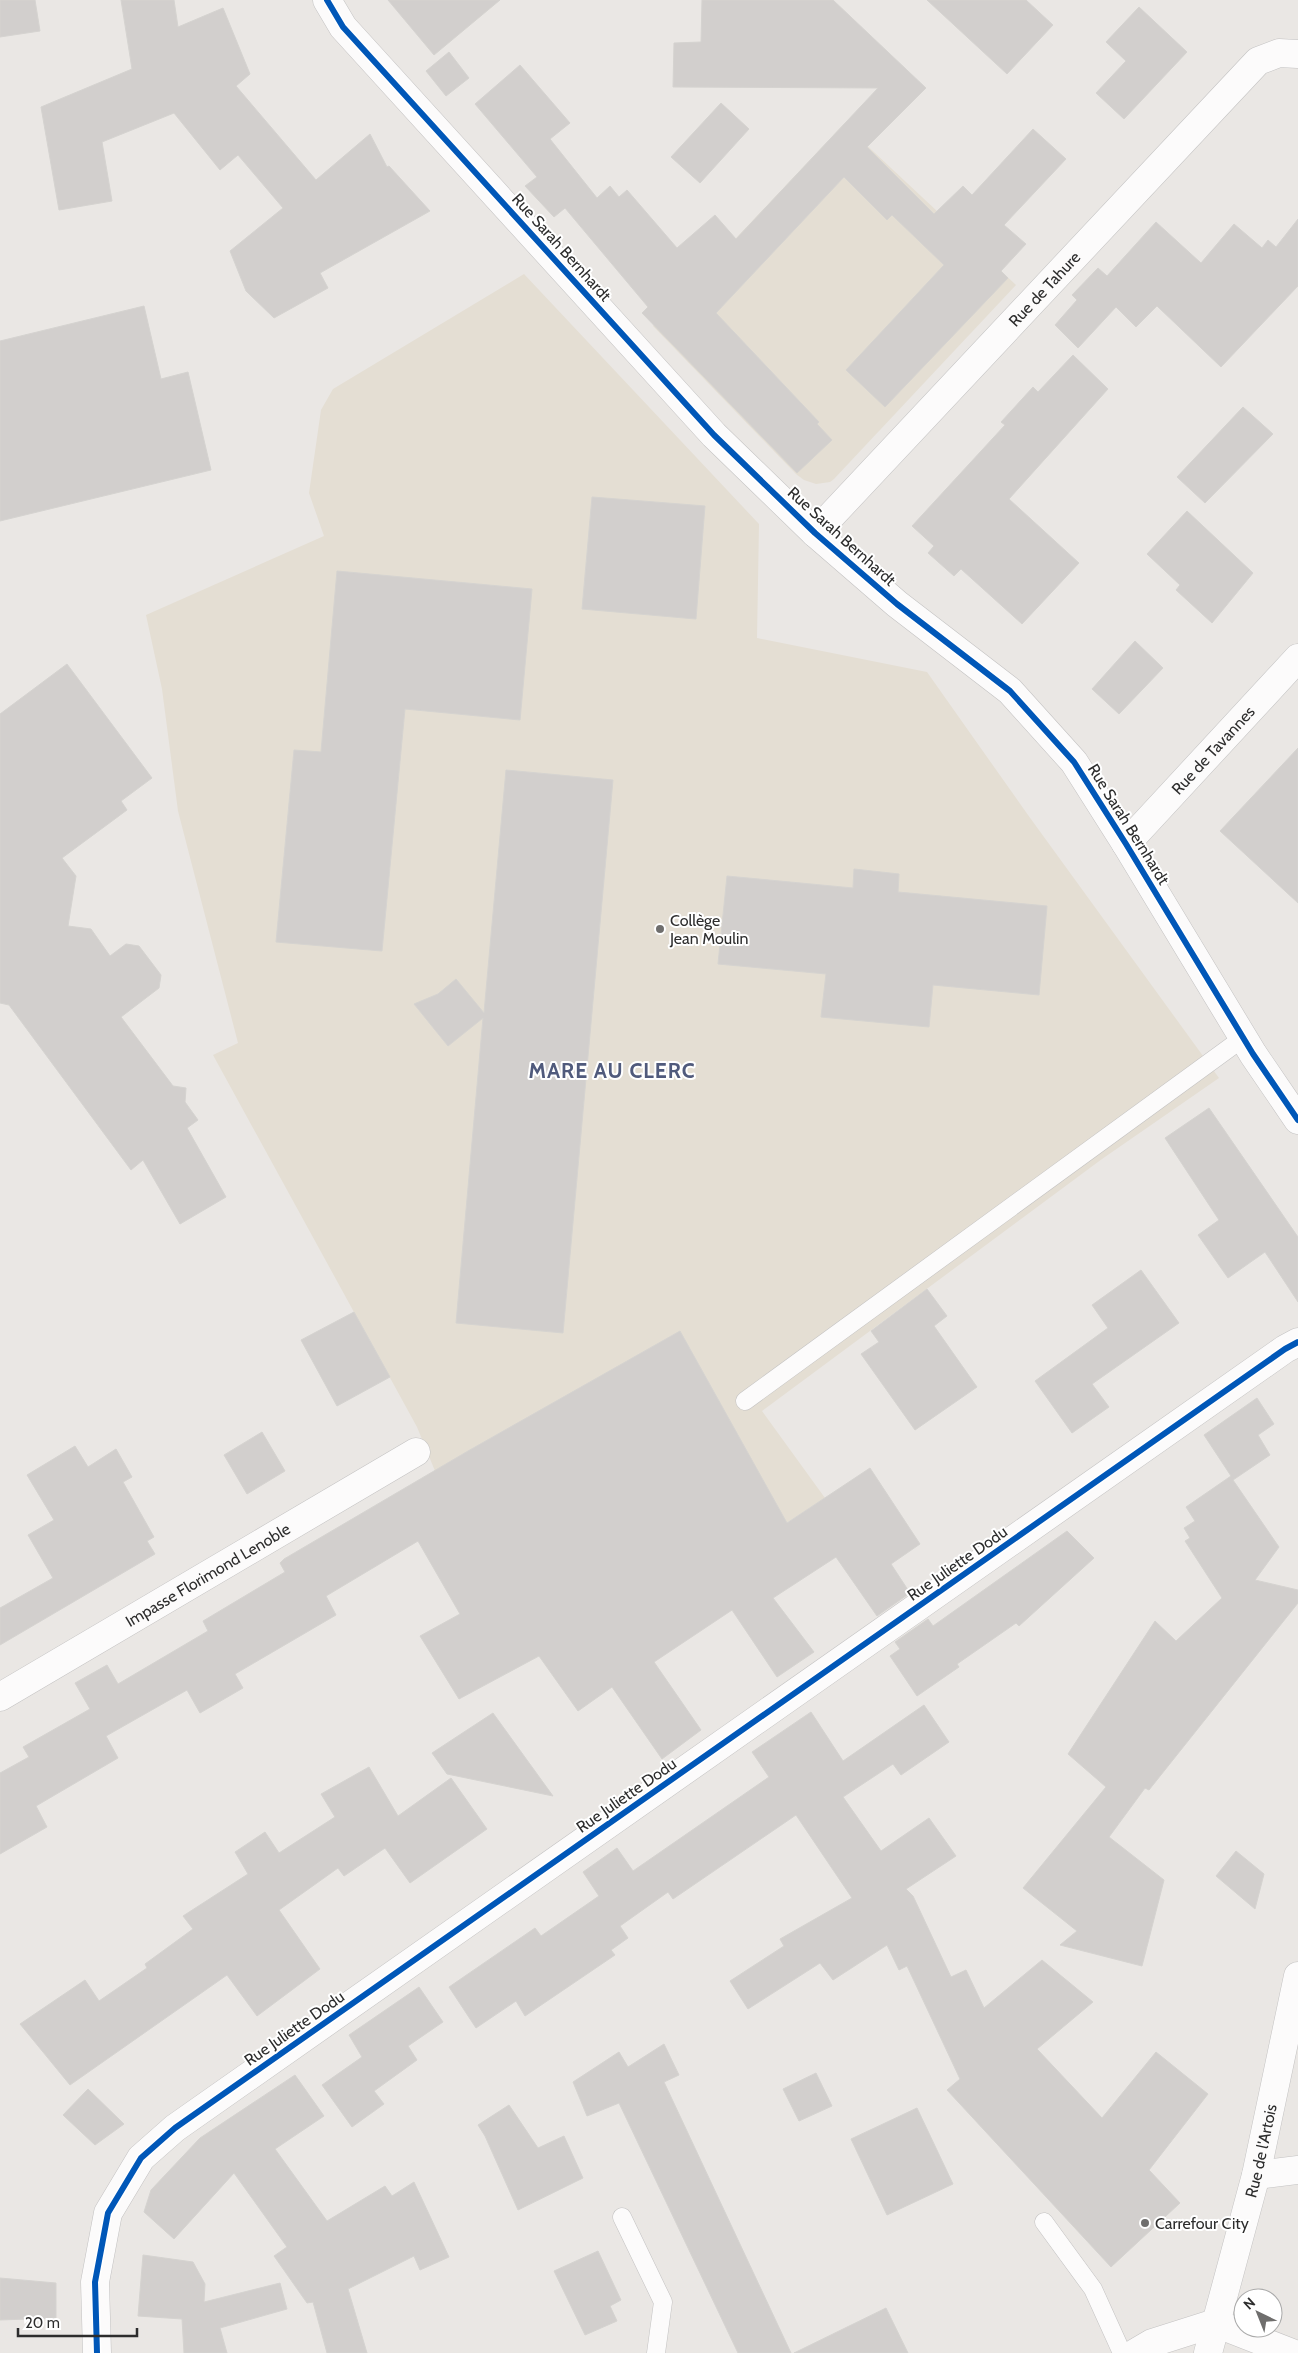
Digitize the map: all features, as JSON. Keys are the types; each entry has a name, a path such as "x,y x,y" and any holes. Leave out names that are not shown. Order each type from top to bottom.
{"street":[{"name":"Rue Sarah Bernhardt","path":"327,0 343,27 714,435 815,533 897,604 1010,691 1074,762 1126,844 1243,1038 1298,1120"},
{"name":"Rue de Tahure","path":"815,533 1258,61 1288,54"},
{"name":"Rue de Tavannes","path":"1126,844 1298,658"},
{"name":"Rue Juliette Dodu","path":"97,2353 95,2282 108,2213 141,2158 175,2128 1252,1372 1298,1342"},
{"name":"Impasse Florimond Lenoble","path":"0,1698 416,1452"},
{"name":"Rue de l'Artois","path":"1208,2353 1256,2175 1298,1976"},
{"path":"1256,2175 1298,2170"},
{"path":"1135,2353 1152,2343 1215,2323 1292,2353"}],"lane":[{"path":"745,1401 1243,1038"},
{"path":"622,2217 663,2302 656,2353"},
{"path":"1044,2222 1093,2289 1122,2353"}],"shaded area":[{"path":"844,124 1016,285 834,479 830,482 816,484 804,480 796,474 653,326"},
{"name":"Collège Jean Moulin","path":"524,274 759,524 757,638 927,672 1219,1078 1102,1159 762,1411 825,1498 774,1531 435,1471 417,1427 213,1055 238,1043 178,811 162,689 146,615 324,536 309,493 321,410 333,389"}],"building":[{"path":"0,0 35,0 40,31 0,37"},
{"path":"121,0 174,0 178,27 223,8 250,74 236,86 316,180 370,134 387,167 389,166 430,211 320,273 328,288 274,318 246,291 230,251 283,208 238,155 220,170 174,113 102,142 112,201 59,210 41,107 132,69"},
{"path":"388,0 500,0 434,55"},
{"path":"702,0 833,0 926,88 867,147 934,214 963,186 972,195 1033,129 1066,159 1004,225 1026,244 1001,271 1008,278 885,407 846,370 944,265 892,215 887,220 844,177 716,313 819,422 817,424 832,440 797,473 642,313 648,307 565,208 554,217 525,186 537,177 475,104 520,65 570,123 550,139 597,198 610,186 619,197 627,190 677,248 715,215 736,239 878,88 673,87 674,43 701,42"},
{"path":"927,0 1026,0 1053,25 1007,74"},
{"path":"1139,7 1187,52 1124,119 1096,93 1126,61 1106,42"},
{"path":"449,52 469,78 446,96 426,71"},
{"path":"721,103 749,129 700,183 671,157"},
{"path":"1298,219 1298,286 1221,367 1157,306 1136,327 1116,307 1078,348 1055,325 1077,300 1072,295 1098,268 1107,276 1156,222 1201,263 1234,224 1262,248 1268,240 1276,247"},
{"path":"144,306 161,379 188,372 211,470 0,521 0,341"},
{"path":"1073,355 1108,389 1009,499 1079,563 1022,624 961,569 954,576 928,553 934,546 912,526 1005,425 1001,422 1033,387 1038,392"},
{"path":"1243,407 1273,434 1205,503 1177,477"},
{"path":"592,497 705,506 696,619 582,609"},
{"path":"1187,511 1253,573 1212,623 1176,590 1180,585 1147,554"},
{"path":"337,571 532,589 520,720 405,709 382,951 276,942 294,750 321,752"},
{"path":"1135,641 1163,668 1119,714 1092,689"},
{"path":"67,664 152,778 121,801 127,810 62,858 76,876 68,926 91,929 110,956 126,944 139,946 161,975 159,988 121,1017 173,1086 186,1088 185,1102 198,1120 187,1128 226,1197 180,1224 143,1160 131,1170 9,1005 0,1003 0,714"},
{"path":"1298,748 1298,903 1220,831"},
{"path":"506,770 613,780 563,1333 456,1323 483,1018 448,1046 414,1004 438,994 456,979 484,1013"},
{"path":"854,869 899,874 898,892 1047,906 1039,995 933,985 929,1027 821,1017 826,974 718,964 727,876 853,888"},
{"path":"1209,1108 1298,1237 1298,1302 1265,1252 1228,1278 1198,1235 1219,1220 1165,1138"},
{"path":"1141,1270 1179,1323 1092,1384 1109,1407 1072,1433 1035,1381 1108,1328 1092,1305"},
{"path":"927,1289 947,1316 934,1326 977,1387 915,1430 861,1354 879,1342 871,1331"},
{"path":"354,1312 390,1377 337,1406 301,1340"},
{"path":"680,1331 787,1523 870,1468 920,1544 891,1564 910,1593 877,1616 836,1557 773,1598 814,1652 777,1677 732,1610 654,1662 701,1730 662,1759 612,1687 578,1711 539,1656 459,1699 420,1636 460,1614 418,1541 326,1596 336,1615 235,1674 243,1688 200,1713 187,1690 106,1736 118,1758 36,1806 47,1827 0,1854 0,1773 29,1757 23,1747 90,1709 75,1683 107,1665 118,1684 208,1631 203,1621 285,1572 280,1563 284,1559 468,1451"},
{"path":"1257,1398 1274,1424 1258,1435 1270,1455 1233,1480 1279,1547 1255,1580 1298,1590 1298,1603 1149,1790 1145,1788 1109,1837 1164,1880 1142,1966 1060,1945 1077,1931 1023,1888 1106,1787 1068,1754 1155,1621 1176,1641 1222,1598 1185,1541 1190,1538 1184,1528 1195,1521 1186,1507 1231,1476 1204,1435"},
{"path":"262,1432 285,1471 247,1494 224,1455"},
{"path":"75,1446 88,1467 116,1449 132,1477 123,1482 154,1537 147,1541 155,1554 0,1645 0,1608 53,1578 28,1535 54,1520 27,1475"},
{"path":"1067,1531 1094,1558 1019,1626 1016,1623 957,1664 959,1667 917,1696 890,1656 900,1649 895,1642 928,1619 933,1626"},
{"path":"924,1705 949,1742 901,1775 893,1764 843,1797 881,1851 929,1818 956,1856 906,1889 913,1896 951,1977 966,1970 984,2008 1042,1960 1093,2002 1037,2049 1102,2118 1156,2052 1208,2094 1149,2170 1180,2203 1111,2267 947,2090 960,2079 907,1966 899,1970 887,1945 833,1980 820,1963 748,2009 730,1981 784,1946 780,1939 852,1898 796,1815 673,1899 668,1892 620,1926 628,1938 611,1950 615,1955 525,2016 516,2001 476,2028 449,1987 535,1928 541,1936 599,1896 583,1872 617,1848 633,1871 769,1777 752,1752 811,1712 843,1761"},
{"path":"493,1713 553,1796 447,1774 432,1753"},
{"path":"369,1767 398,1816 451,1778 487,1829 410,1883 385,1848 344,1876 338,1868 279,1910 320,1969 257,2016 227,1975 70,2085 20,2024 85,1980 99,2001 147,1968 145,1964 193,1929 183,1916 248,1874 235,1852 265,1832 279,1853 335,1817 321,1794"},
{"path":"1236,1851 1264,1874 1255,1909 1216,1876"},
{"path":"419,1987 443,2022 408,2046 417,2060 374,2091 384,2104 352,2127 322,2085 362,2057 349,2035"},
{"path":"664,2044 679,2075 664,2082 791,2353 738,2353 619,2103 587,2116 573,2082 619,2052 628,2067"},
{"path":"816,2073 832,2106 799,2121 783,2089"},
{"path":"295,2075 324,2116 275,2149 327,2221 385,2186 392,2196 414,2182 449,2257 420,2270 414,2256 348,2289 367,2353 327,2353 313,2302 307,2303 274,2256 287,2247 234,2173 174,2239 144,2212 151,2190 200,2138"},
{"path":"88,2089 124,2124 95,2145 63,2115"},
{"path":"509,2105 538,2148 564,2136 583,2178 518,2210 485,2136 478,2125"},
{"path":"917,2108 953,2184 887,2215 851,2139"},
{"path":"598,2251 621,2300 610,2306 617,2321 585,2335 554,2271"},
{"path":"143,2255 193,2262 205,2284 204,2302 280,2283 287,2309 220,2328 227,2353 184,2353 182,2319 138,2316"},
{"path":"0,2278 56,2283 56,2318 0,2320"},
{"path":"886,2308 908,2353 794,2353"}],"cycle path":[{"path":"327,0 343,27 714,435 815,533 897,604 1010,691 1074,762 1253,1054 1298,1120"},
{"path":"97,2353 95,2282 108,2213 141,2158 175,2128 1285,1349 1298,1342"}],"place":[{"name":"Collège Jean Moulin","path":"660,929"},
{"name":"Carrefour City","path":"1145,2223"}],"district":[{"name":"MARE AU CLERC","path":"612,1071"}]}
